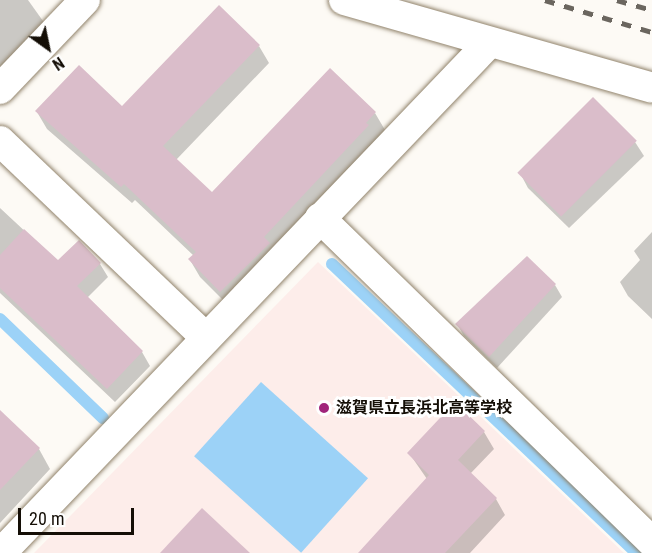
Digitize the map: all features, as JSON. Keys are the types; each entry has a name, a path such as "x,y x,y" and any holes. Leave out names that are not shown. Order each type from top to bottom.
{"street":[{"path":"0,89 85,0"},
{"path":"344,0 652,88"},
{"path":"1,553 490,42"},
{"path":"0,141 206,338"},
{"path":"320,218 652,542"}],"shaded area":[{"name":"滋賀県立長浜北高等学校","path":"318,262 624,553 34,553"}],"water":[{"path":"261,382 368,478 301,553 194,456"}],"building":[{"path":"219,5 260,45 163,146 212,192 330,68 376,112 366,123 369,125 264,237 270,243 220,292 188,259 196,252 124,184 121,187 35,111 79,65 122,106"},
{"path":"593,97 637,141 561,217 517,173"},
{"path":"24,229 58,260 79,240 101,263 77,286 143,351 107,389 0,288 0,255"},
{"path":"527,256 556,284 489,357 455,324"},
{"path":"455,402 485,431 458,460 497,498 445,553 358,553 429,475 407,453"},
{"path":"0,410 40,448 0,490"},
{"path":"202,508 250,553 160,553"}],"waterway":[{"path":"332,264 637,553"},
{"path":"0,319 103,418"}],"railway":[{"path":"545,0 652,32"},
{"path":"617,0 652,10"}],"place":[{"name":"滋賀県立長浜北高等学校","path":"324,408"}]}
